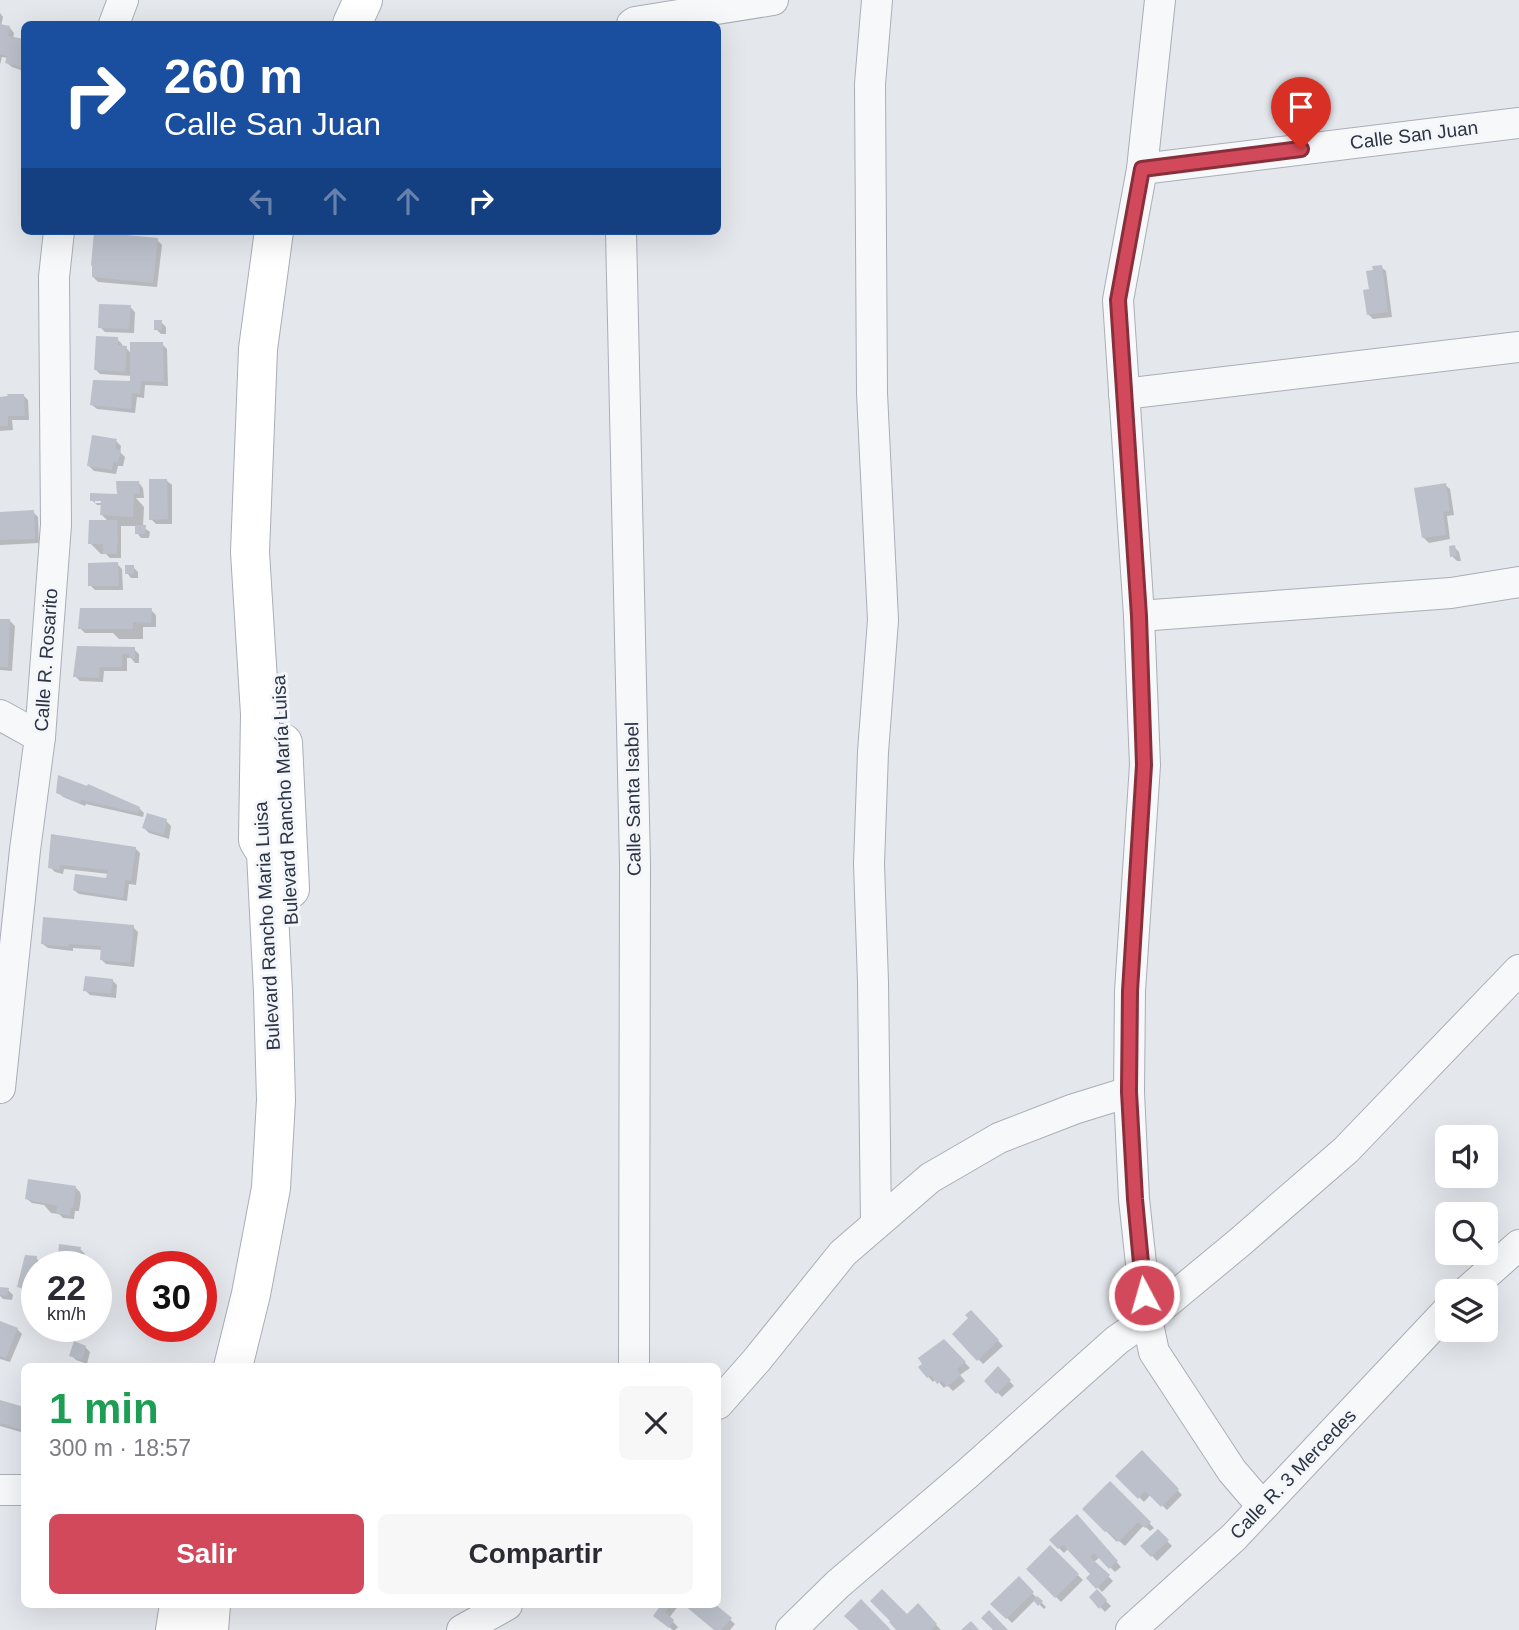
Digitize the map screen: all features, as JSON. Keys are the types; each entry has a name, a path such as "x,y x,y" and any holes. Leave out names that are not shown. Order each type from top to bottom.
{"street":[{"path":"115,21 122,0"},
{"path":"353,21 363,0"},
{"path":"376,21 386,0"},
{"path":"641,21 773,0"},
{"path":"876,1224 869,864 873,752 883,620 872,380 870,84 877,0"},
{"path":"1160,0 1142,169 1118,300 1139,616 1144,765 1130,991 1129,1092 1135,1199 1147,1319 1154,1352 1232,1471 1262,1506"},
{"name":"Calle San Juan","path":"1142,169 1519,123"},
{"name":"Calle R. Rosarito","path":"0,1088 25,850 40,737 56,525 54,277 59,235"},
{"name":"Bulevard Rancho Maria Luisa","path":"234,1363 251,1294 271,1188 276,1100 266,853 258,840 260,714 250,552 258,349 273,235"},
{"name":"Bulevard Rancho María Luisa","path":"257,1363 286,1219 294,1155 295,1006 272,521 281,308 294,235"},
{"name":"Calle Santa Isabel","path":"621,235 635,863 634,1363"},
{"path":"1124,394 1519,347"},
{"path":"1139,616 1451,593 1519,582"},
{"path":"0,715 40,737"},
{"path":"791,1630 838,1584 1117,1340 1147,1319 1240,1242 1346,1150 1519,970"},
{"path":"721,1401 843,1253 930,1178 999,1138 1074,1109 1129,1092"},
{"path":"1481,1279 1519,1245"},
{"name":"Calle R. 3 Mercedes","path":"1131,1630 1234,1537 1435,1324"},
{"path":"0,1490 21,1490"},
{"path":"175,1630 179,1608"},
{"path":"209,1630 211,1608"},
{"path":"462,1630 502,1608"}],"building":[{"path":"0,24 10,26 8,36 21,38 21,67 5,63 7,56 0,54"},
{"path":"94,235 158,238 153,283 92,277"},
{"path":"1382,265 1388,312 1367,315 1363,290 1369,289 1366,271 1373,270 1372,266"},
{"path":"99,304 131,305 129,329 98,328"},
{"path":"154,320 162,320 162,330 154,330"},
{"path":"96,336 118,337 118,345 127,346 125,372 94,370"},
{"path":"130,342 163,342 164,382 141,381 140,394 132,393 131,409 90,405 93,380 130,381"},
{"path":"7,394 24,394 25,416 8,416 8,426 0,426 0,397 8,396"},
{"path":"92,435 117,439 115,449 121,450 118,462 113,462 112,470 87,466"},
{"path":"149,479 167,479 168,519 149,520"},
{"path":"116,481 139,481 140,494 134,494 133,517 100,515 101,501 90,501 90,493 117,494"},
{"path":"1446,483 1450,511 1443,512 1446,535 1422,538 1414,488"},
{"path":"34,510 35,539 0,540 0,512"},
{"path":"89,520 117,520 117,554 103,554 103,544 88,544"},
{"path":"135,525 146,525 145,534 135,534"},
{"path":"1455,545 1457,556 1450,557 1449,546"},
{"path":"118,562 119,586 88,586 88,563"},
{"path":"125,565 134,565 134,574 125,574"},
{"path":"80,608 152,608 151,623 133,622 133,629 78,629"},
{"path":"0,619 10,619 8,667 0,667"},
{"path":"77,646 135,647 135,659 129,658 129,654 122,654 122,667 100,667 99,678 73,677"},
{"path":"58,775 87,786 88,784 140,807 138,813 81,800 80,803 56,793"},
{"path":"147,813 167,819 164,835 142,828"},
{"path":"51,834 136,847 131,881 125,880 123,898 73,890 75,874 106,878 108,870 60,865 59,870 48,868"},
{"path":"43,917 134,925 130,963 100,960 101,946 41,944"},
{"path":"85,976 113,979 111,994 83,991"},
{"path":"28,1179 76,1186 70,1215 56,1214 57,1206 25,1199"},
{"path":"59,1244 81,1247 80,1251 58,1251"},
{"path":"21,1271 21,1288 17,1287"},
{"path":"0,1287 9,1288 7,1296 0,1295"},
{"path":"971,1310 999,1340 977,1361 952,1334 968,1318 965,1315"},
{"path":"0,1321 18,1328 6,1358 0,1356"},
{"path":"944,1339 966,1362 957,1369 961,1375 947,1387 942,1381 937,1384 931,1375 927,1378 918,1367 922,1364 918,1358"},
{"path":"74,1342 86,1346 82,1360 69,1356"},
{"path":"998,1366 1011,1380 996,1394 984,1381"},
{"path":"0,1400 21,1406 21,1429 0,1423"},
{"path":"1142,1450 1179,1489 1161,1507 1145,1491 1138,1499 1115,1476"},
{"path":"1110,1481 1151,1522 1145,1528 1138,1522 1119,1542 1082,1509"},
{"path":"1077,1514 1118,1561 1109,1569 1094,1553 1090,1557 1110,1575 1096,1589 1086,1578 1090,1574 1063,1545 1058,1549 1049,1540"},
{"path":"1158,1529 1169,1540 1151,1557 1140,1546"},
{"path":"1050,1545 1079,1574 1055,1598 1026,1569"},
{"path":"1019,1576 1034,1592 1006,1619 990,1604"},
{"path":"882,1589 907,1614 918,1603 937,1624 931,1630 896,1630 870,1601"},
{"path":"1097,1589 1107,1600 1099,1609 1089,1597"},
{"path":"1037,1596 1043,1601 1038,1606 1033,1600"},
{"path":"861,1599 891,1630 859,1630 844,1616"},
{"path":"659,1608 668,1608 665,1612 674,1620 669,1628 653,1616"},
{"path":"688,1608 720,1608 732,1618 721,1630 714,1630"},
{"path":"989,1610 1008,1630 993,1630 981,1618"},
{"path":"971,1621 979,1630 961,1630"}],"route":[{"path":"1144,1295 1129,1092 1130,991 1144,765 1139,616 1118,300 1142,169 1301,149"}]}
